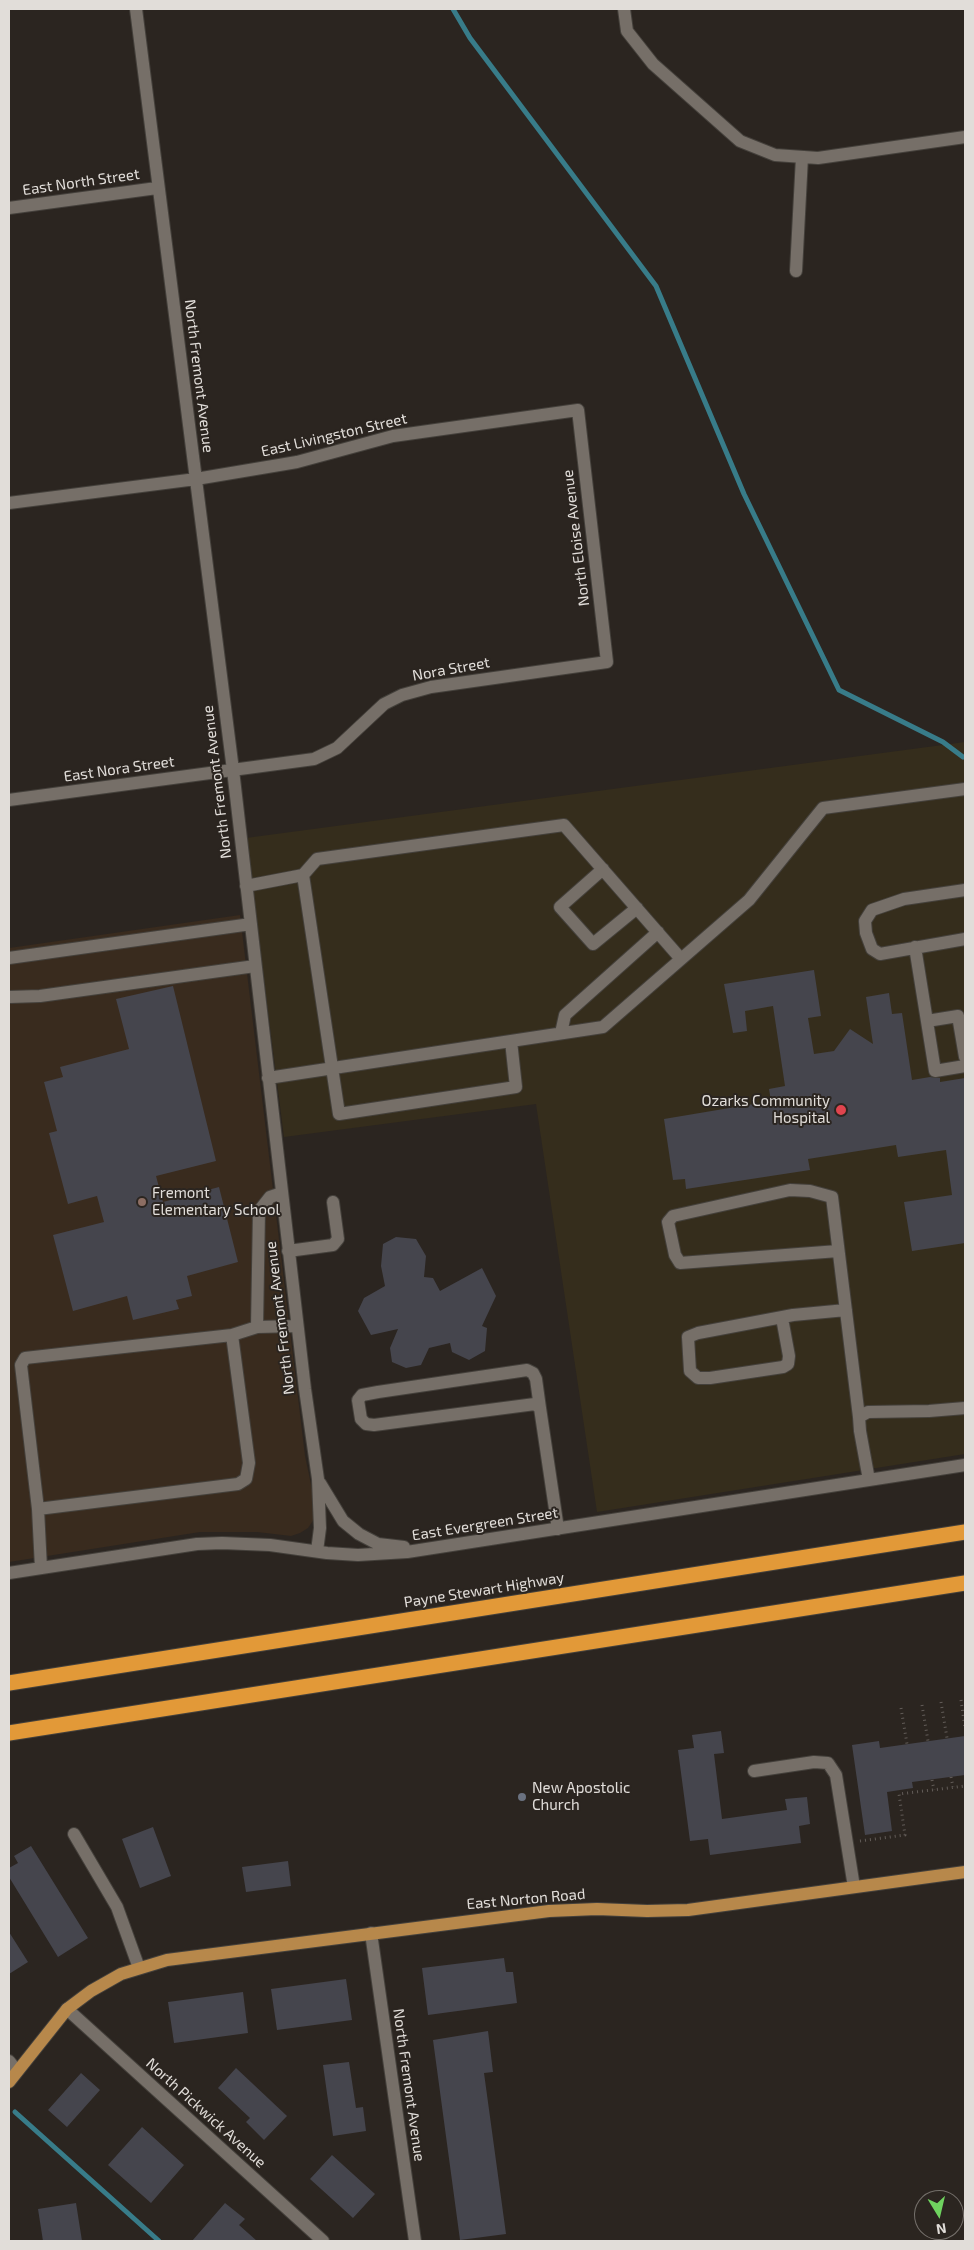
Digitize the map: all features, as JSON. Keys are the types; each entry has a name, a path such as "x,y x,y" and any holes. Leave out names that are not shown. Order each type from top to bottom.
{"highway":[{"name":"Payne Stewart Highway","path":"9,1683 965,1532"},
{"path":"9,1734 965,1583"}],"main road":[{"name":"East Norton Road","path":"9,2082 67,2009 120,1974 167,1960 548,1911 597,1909 688,1910 965,1872"}],"street":[{"name":"North Fremont Avenue","path":"136,9 233,770 288,1251 318,1479 320,1528 317,1551"},
{"path":"624,9 627,31 653,64 740,141 775,155 818,158 965,138"},
{"path":"796,271 802,157"},
{"name":"East North Street","path":"9,208 158,188"},
{"name":"East Livingston Street","path":"9,503 196,479 297,462 393,436 578,410"},
{"name":"North Eloise Avenue","path":"578,410 607,662"},
{"name":"Nora Street","path":"233,770 314,759 337,748 384,704 402,695 431,687 607,662"},
{"name":"East Nora Street","path":"9,800 233,770"},
{"path":"268,1078 602,1027 749,900 823,808 965,789"},
{"path":"246,886 303,875 317,859 564,825 681,959"},
{"path":"603,869 560,907 593,944 637,908"},
{"path":"303,875 339,1114 516,1087 511,1041"},
{"path":"965,890 904,899 872,910 865,922 866,933 872,949 880,954 965,939"},
{"path":"9,958 251,924"},
{"path":"561,1034 565,1015 658,932"},
{"path":"916,947 935,1071 965,1066"},
{"path":"9,997 40,996 256,966"},
{"path":"927,1021 958,1016 965,1057"},
{"path":"838,1251 680,1263 675,1255 668,1222 673,1216 790,1190 810,1191 832,1197 860,1431 869,1480"},
{"path":"257,1327 259,1212 270,1197 282,1193"},
{"path":"288,1251 333,1245 338,1239 333,1202"},
{"path":"782,1318 789,1356 788,1364 783,1367 710,1378 698,1378 690,1371 688,1337 698,1333 782,1318 846,1310"},
{"path":"41,1568 38,1508 22,1366 26,1358 232,1335 257,1327 297,1326"},
{"path":"38,1508 238,1484 246,1479 249,1463 232,1335"},
{"path":"540,1408 535,1404 529,1403 374,1425 366,1424 361,1419 358,1400 362,1395 378,1392 527,1370 533,1373 536,1379 558,1529"},
{"path":"859,1418 868,1412 929,1411 965,1408"},
{"name":"East Evergreen Street","path":"9,1574 198,1544 246,1543 317,1551 374,1554 431,1549 965,1465"},
{"path":"318,1479 343,1521 359,1534 378,1544 431,1549"},
{"path":"754,1771 814,1762 828,1763 836,1775 854,1887"},
{"path":"74,1834 117,1907 145,1966"},
{"name":"North Fremont Avenue","path":"371,1933 415,2241"},
{"name":"North Pickwick Avenue","path":"67,2009 324,2241"},
{"path":"9,2061 18,2071"}],"path":[{"path":"961,1700 965,1728"},
{"path":"941,1702 947,1738"},
{"path":"922,1705 928,1741"},
{"path":"901,1708 907,1744"},
{"path":"951,1777 953,1788"},
{"path":"932,1780 934,1790"},
{"path":"846,1843 905,1834 899,1794 965,1786"}],"shaded area":[{"path":"965,742 965,1454 597,1512 536,1104 284,1137 246,838"},
{"name":"Fremont Elementary School","path":"240,915 305,1456 316,1508 314,1519 308,1528 291,1536 257,1532 200,1532 9,1562 9,948"}],"building":[{"name":"Ozarks Community Hospital","path":"814,970 821,1016 808,1018 814,1054 834,1051 850,1029 873,1044 866,997 889,993 892,1014 902,1013 912,1080 930,1077 940,1078 940,1082 965,1078 965,1243 912,1251 904,1202 952,1195 946,1150 898,1157 896,1145 808,1159 810,1170 686,1189 685,1179 673,1180 664,1119 771,1101 769,1089 785,1086 773,1006 745,1011 747,1031 733,1033 724,984"},
{"path":"173,986 216,1161 156,1176 163,1202 219,1187 238,1262 187,1276 192,1296 176,1300 179,1309 133,1320 127,1296 73,1311 53,1235 104,1222 97,1196 68,1204 49,1133 57,1131 44,1082 63,1077 60,1067 129,1049 116,999"},
{"path":"396,1237 416,1239 426,1256 424,1277 433,1278 440,1291 482,1268 496,1296 482,1326 487,1328 485,1351 469,1360 452,1352 450,1343 429,1348 421,1365 406,1368 392,1362 390,1348 398,1329 371,1335 358,1311 364,1298 385,1286 381,1266 383,1244"},
{"path":"721,1731 724,1753 714,1754 722,1819 787,1810 785,1799 807,1797 810,1824 799,1826 801,1843 710,1855 708,1839 690,1841 678,1750 694,1748 692,1735"},
{"path":"965,1736 965,1775 912,1782 913,1788 887,1792 892,1831 865,1835 852,1745 879,1741 880,1748"},
{"path":"153,1827 171,1876 140,1888 122,1839"},
{"path":"31,1846 88,1938 58,1957 9,1877 9,1868 18,1863 14,1856"},
{"path":"288,1861 291,1886 246,1892 242,1867"},
{"path":"9,1932 28,1962 9,1974"},
{"path":"504,1958 506,1972 513,1972 517,2003 428,2015 422,1968"},
{"path":"346,1979 352,2020 277,2030 271,1989"},
{"path":"243,1992 248,2033 174,2043 168,2002"},
{"path":"488,2031 493,2072 484,2073 506,2234 460,2240 433,2040"},
{"path":"349,2062 356,2108 363,2107 366,2131 333,2136 323,2065"},
{"path":"236,2068 287,2116 264,2140 246,2122 250,2118 218,2088"},
{"path":"81,2073 100,2090 67,2127 48,2110"},
{"path":"142,2127 184,2165 151,2203 108,2165"},
{"path":"332,2155 375,2194 353,2218 310,2179"},
{"path":"76,2203 82,2241 43,2241 38,2209"},
{"path":"225,2203 245,2219 239,2225 257,2241 192,2241"}],"waterway":[{"path":"453,9 470,38 656,286 744,494 839,690 943,742 963,757"},
{"path":"15,2112 159,2241"}],"place":[{"name":"Ozarks Community Hospital","path":"841,1110"},
{"name":"Fremont Elementary School","path":"142,1202"},
{"name":"New Apostolic Church","path":"522,1797"}]}
